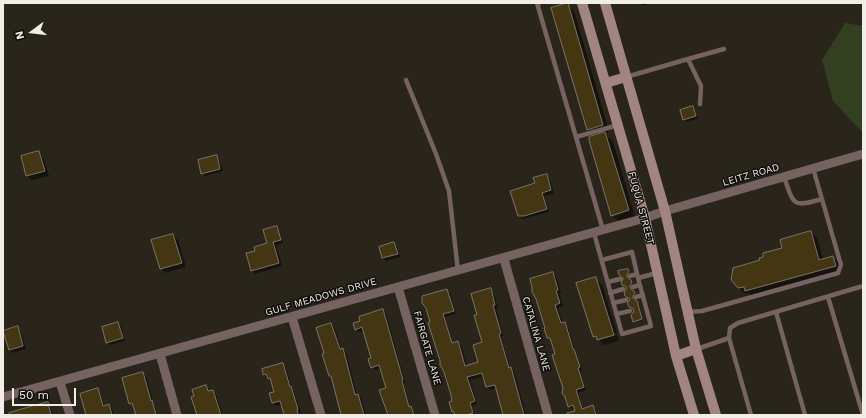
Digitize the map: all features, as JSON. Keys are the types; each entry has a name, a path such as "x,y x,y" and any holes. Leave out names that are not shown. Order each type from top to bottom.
{"main road":[{"name":"FUQUA STREET","path":"582,3 646,218 676,356 694,415"},
{"path":"605,3 665,211 696,349 716,415"},
{"path":"606,83 626,77"},
{"path":"676,356 696,349"}],"street":[{"name":"LEITZ ROAD","path":"646,218 665,211 863,154"},
{"name":"GULF MEADOWS DRIVE","path":"3,397 504,259 646,218"},
{"name":"CATALINA LANE","path":"504,259 548,415"},
{"name":"FAIRGATE LANE","path":"398,287 436,415"},
{"path":"292,317 321,415"},
{"path":"160,354 177,415"},
{"path":"60,382 70,415"}],"lane":[{"path":"539,3 537,4 576,137 599,232 602,260 622,334 651,326 632,252 602,260"},
{"path":"626,77 724,50"},
{"path":"688,59 701,86 700,104"},
{"path":"406,80 436,154 448,191 458,271"},
{"path":"576,137 618,125"},
{"path":"688,312 702,311 838,274 841,265 813,168"},
{"path":"784,177 791,197 795,202 804,204 822,199"},
{"path":"630,276 657,273"},
{"path":"608,282 620,278"},
{"path":"633,287 640,285"},
{"path":"749,415 729,338 730,328 738,323 863,286"},
{"path":"610,293 623,289"},
{"path":"636,297 643,295"},
{"path":"828,297 861,399 863,415"},
{"path":"613,303 626,300"},
{"path":"639,308 646,306"},
{"path":"616,314 630,311"},
{"path":"776,312 805,415"},
{"path":"696,349 729,338"}],"green space":[{"path":"845,23 863,26 863,133 833,101 822,60"}],"building":[{"path":"568,3 603,125 587,130 551,8"},
{"path":"693,106 696,116 683,120 680,110"},
{"path":"605,132 629,210 611,216 589,140 589,137"},
{"path":"39,151 45,171 26,176 21,156"},
{"path":"217,155 220,169 201,174 198,160"},
{"path":"547,174 551,190 542,193 547,209 524,216 518,216 510,191 535,183 533,178"},
{"path":"277,226 281,240 273,242 279,263 251,271 246,253 255,251 254,247 267,243 263,230"},
{"path":"811,231 819,260 833,256 836,266 745,291 744,287 738,288 731,280 733,268 760,260 759,258 763,257 763,253 782,248 780,240"},
{"path":"173,234 182,263 160,269 151,240"},
{"path":"394,242 398,254 382,258 379,247"},
{"path":"628,269 629,272 627,277 632,283 630,288 635,293 633,298 637,301 642,319 633,322 631,315 634,310 629,307 627,303 630,299 625,296 624,292 627,288 622,285 621,282 623,278 619,275 618,271"},
{"path":"553,272 558,290 556,291 560,303 555,305 561,323 565,322 580,367 578,368 584,387 576,390 582,409 593,405 596,415 567,415 567,413 575,411 573,405 568,407 562,393 563,388 552,355 555,354 550,338 547,338 536,299 532,292 530,279"},
{"path":"596,277 614,335 597,340 596,336 593,337 576,283"},
{"path":"491,288 495,305 493,305 501,333 499,334 509,368 511,367 524,415 503,415 495,385 486,387 482,373 467,377 475,401 470,403 473,413 466,415 455,415 454,412 452,412 449,402 452,401 451,395 444,372 440,365 440,360 428,323 430,322 426,308 422,303 422,296 447,289 454,311 443,314 452,343 458,341 465,366 478,362 473,345 482,342 474,315 477,315 471,294"},
{"path":"383,309 409,407 411,406 414,415 388,415 379,390 386,388 379,365 371,368 368,359 371,358 362,327 355,330 353,323 360,321 359,317"},
{"path":"118,322 123,338 106,343 102,327"},
{"path":"331,323 340,349 343,348 355,395 358,394 364,415 341,415 331,376 329,376 322,354 324,353 316,328"},
{"path":"18,326 23,346 9,350 3,331"},
{"path":"283,363 298,409 298,415 284,415 280,401 272,403 269,393 274,392 270,378 268,379 266,374 263,375 262,369"},
{"path":"143,372 156,415 136,415 132,403 129,404 122,378"},
{"path":"206,385 208,391 213,390 221,415 197,415 191,397 194,396 192,390"},
{"path":"98,388 103,406 109,404 112,415 86,415 80,394"},
{"path":"48,402 51,415 10,415 9,413"}]}
